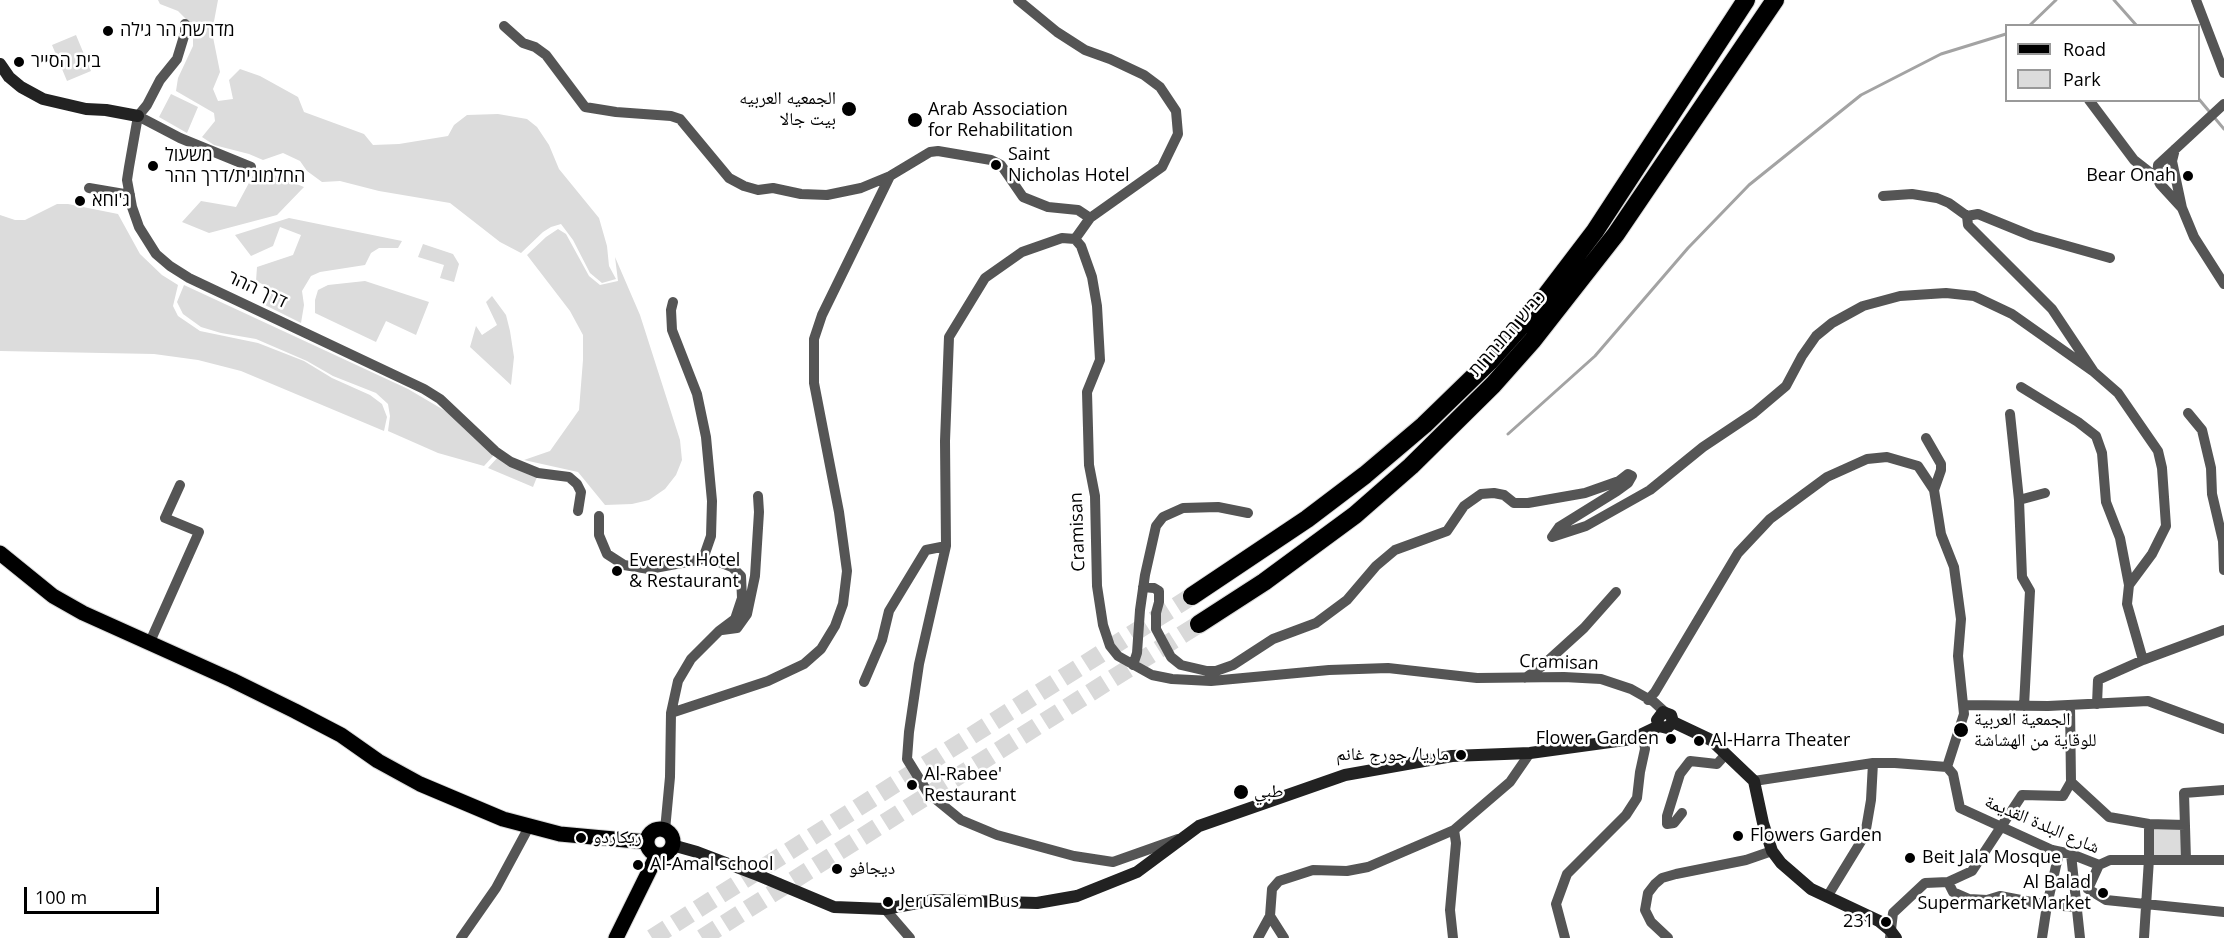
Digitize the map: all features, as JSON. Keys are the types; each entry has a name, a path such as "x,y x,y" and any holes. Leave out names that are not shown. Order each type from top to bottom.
{"highway":[{"name":"כביש המנהרות","path":"1192,596 1307,519 1365,476 1424,425 1490,361 1531,315 1595,231 1746,0"},
{"name":"כביש המנהרות","path":"1199,624 1264,582 1355,515 1411,466 1493,385 1533,340 1616,234 1772,3"}],"main road":[{"path":"0,553 53,596 83,613 295,711 341,735 378,761 420,784 503,819 560,834 647,842"},
{"path":"665,830 671,835 672,846 668,852 657,855 650,851 647,842 654,831 665,830"},
{"path":"616,938 657,855"}],"street":[{"path":"1018,0 1057,33 1085,50 1144,75 1160,87 1176,111 1178,134 1162,167 1090,218 1075,238 1062,238 1022,252 985,278 949,337 945,441 946,546 919,664 907,759 928,793 961,820 997,836 1113,862 1179,839"},
{"path":"2196,0 2224,73"},
{"path":"138,116 147,105 160,80 177,58 185,33 185,24"},
{"path":"504,26 523,43 536,47 546,55 585,107 671,116 680,119 729,178 744,186 758,190 773,188 801,194 827,195 861,188 890,176 930,152 975,156 1000,165 1023,197 1048,207 1078,210 1090,218"},
{"path":"0,64 9,77 21,87 43,99 86,109 138,116 180,138 251,167"},
{"path":"2090,102 2134,160 2157,178 2182,208"},
{"path":"2157,178 2158,165 2224,104"},
{"name":"דרך ההר","path":"138,116 128,174 130,195 139,227 146,241 170,266 189,278 405,380 440,399 495,451 511,462 538,473 569,477 577,484 581,492 578,511"},
{"path":"2175,149 2172,161 2182,208 2194,237 2224,284"},
{"path":"671,713 768,681 804,664 821,649 835,626 843,604 846,571 839,512 814,383 814,339 822,315 890,176"},
{"path":"89,188 130,195"},
{"path":"1883,196 1912,194 1936,198 1967,216 1978,214 2032,236 2110,258"},
{"path":"1967,216 1968,225 2052,309 2094,372"},
{"name":"Cramisan","path":"1075,238 1092,277 1099,334 1100,360 1087,393 1089,465 1095,496 1097,585 1103,625 1110,646 1118,656 1162,677 1201,680 1388,668 1477,678 1601,679 1631,688 1656,719"},
{"path":"1143,587 1159,591 1156,629 1171,657 1181,665 1207,671 1216,671 1233,665 1273,639 1316,623 1347,600 1376,566 1395,550 1447,531 1464,506 1481,494 1494,492 1504,495 1514,503 1528,503 1585,492 1619,481 1628,474 1632,477 1617,491 1559,526 1552,537 1586,526 1650,490 1703,447 1754,412 1786,386 1816,336 1832,323 1863,306 1900,296 1946,293 1974,296 2012,314 2094,372 2118,393 2158,451 2162,468 2166,526 2152,554 2128,585"},
{"path":"673,302 670,310 672,330 697,394 706,437 712,501 711,536 703,559"},
{"path":"2021,387 2078,422 2096,436 2102,453 2106,502 2120,538 2128,585 2127,604 2143,660"},
{"path":"2188,413 2202,430 2209,459 2212,494 2223,541 2224,570"},
{"path":"2010,414 2019,500 2022,577 2030,591 2024,706"},
{"path":"1926,438 1941,464 1934,490"},
{"path":"1565,938 1556,904 1568,874 1626,815 1637,798 1645,749 1656,719 1655,692 1738,553 1770,519 1827,477 1867,459 1887,457 1918,466 1934,490 1941,534 1954,567 1961,619 1958,656 1964,714 1947,767 1895,762 1873,763 1754,781"},
{"path":"149,644 199,532 165,518 180,485"},
{"path":"2019,500 2045,493"},
{"path":"719,631 737,628 747,614 755,576 758,495"},
{"path":"1133,665 1137,653 1143,587 1151,540 1156,526 1163,517 1183,508 1196,506 1218,507 1248,513"},
{"path":"599,516 599,535 607,554 624,565 649,569 703,559 732,567 741,576 742,598 735,619 719,631 691,659 678,681 671,713 670,777 665,830"},
{"path":"864,682 882,640 889,610 926,550 946,546"},
{"path":"1524,678 1541,667 1584,628 1616,592"},
{"path":"2097,704 2098,680 2143,660 2224,630"},
{"path":"1964,705 2024,706 2148,701 2224,729"},
{"path":"1892,935 1893,913 1925,883 1948,882 1972,871 2022,795 2063,796 2071,782 2070,705"},
{"path":"672,846 742,869 834,907 885,909 934,900 1037,903 1077,896 1137,872 1199,826 1345,775 1452,756 1530,753 1632,739 1656,719"},
{"path":"1656,719 1711,740 1754,781 1762,823 1772,851 1781,863 1810,889 1870,917 1892,935"},
{"path":"1258,938 1270,916 1272,889 1279,881 1313,870 1347,871 1368,867 1454,830 1510,782 1530,753"},
{"path":"1682,813 1674,823 1667,824 1667,816 1680,774 1690,761 1717,764 1726,754"},
{"path":"1827,897 1864,835 1871,800 1873,763"},
{"name":"شارع البلدة القديمة","path":"1947,767 1953,774 1960,808 2059,853 2071,854 2099,865 2088,889 2106,900 2224,912"},
{"path":"2071,782 2109,817 2149,824 2185,825"},
{"path":"2186,860 2184,793 2224,790"},
{"path":"2144,938 2149,824"},
{"path":"461,938 496,888 530,825"},
{"path":"1453,938 1450,910 1456,843 1454,830"},
{"path":"1668,938 1651,922 1645,910 1648,893 1662,878 1746,860 1772,851"},
{"path":"2042,938 2059,853"},
{"path":"2071,854 2080,938"},
{"path":"2099,865 2110,860 2224,860"},
{"path":"1948,882 1953,892 1969,899 1987,900 2000,896 2047,905 2078,907"},
{"path":"885,909 910,938"},
{"path":"1270,916 1284,938"}],"green space":[{"path":"158,0 218,0 212,32 220,72 213,89 218,101 233,99 229,80 240,69 260,76 298,97 304,112 364,134 373,145 399,144 448,136 454,125 467,115 498,114 527,119 537,127 549,145 559,169 599,218 607,246 609,266 616,279 602,283 590,273 573,240 561,224 543,232 521,253 500,242 450,203 379,191 340,181 322,182 307,171 300,161 283,153 263,160 214,145 202,137 215,121 214,113 176,91 178,78 193,46 193,26 178,11 160,4"},
{"path":"76,35 91,71 67,81 52,45"},
{"path":"171,94 198,107 187,133 159,117"},
{"path":"257,168 304,187 277,215 209,233 182,222 201,201 236,207"},
{"path":"57,204 118,214 140,254 162,275 178,285 173,306 178,316 200,331 258,343 304,361 332,378 370,395 382,404 387,417 384,431 241,371 198,360 154,354 0,351 0,215 15,220 25,220"},
{"path":"289,218 402,241 398,248 379,248 371,253 365,265 320,272 311,276 302,291 304,305 301,323 265,305 271,295 264,285 256,281 257,267 293,255 301,235 280,227 273,246 251,256 235,235"},
{"path":"558,229 566,234 589,276 600,285 618,281 615,257 640,315 680,440 682,460 676,475 665,489 649,500 632,504 605,505 578,472 524,460 550,451 579,410 583,335 570,311 527,255"},
{"path":"423,244 453,254 459,264 454,282 440,278 444,265 418,257"},
{"path":"365,281 429,302 416,335 386,321 376,342 315,313 318,290 328,285"},
{"path":"184,285 408,389 459,419 495,454 484,466 438,453 388,431 390,416 388,404 376,393 333,376 307,361 256,339 201,327 183,314 177,302"},
{"path":"492,296 506,315 510,331 514,357 511,385 470,347 476,326 482,335 497,325 486,302"},
{"path":"498,457 537,477 533,487 488,468"},
{"path":"2149,824 2185,825 2186,860 2149,859"}],"waterway":[{"path":"2031,24 2056,0"},
{"path":"2114,0 2135,24"},
{"path":"1508,434 1595,356 1688,248 1749,185 1861,95 1941,54 2005,34"},
{"path":"2200,100 2224,129"}],"tunnel":[{"path":"652,938 1192,596"},
{"path":"702,938 1199,624"}],"place":[{"name":"מדרשת הר גילה","path":"108,31"},
{"name":"בית הסייר","path":"19,62"},
{"name":"الجمعيه العربيه بيت جالا","path":"849,109"},
{"name":"Arab Association for Rehabilitation","path":"915,120"},
{"name":"Saint Nicholas Hotel","path":"996,165"},
{"name":"משעול החלמונית/דרך ההר","path":"153,166"},
{"name":"Bear Onah","path":"2188,176"},
{"name":"ג'וחא","path":"80,201"},
{"name":"Everest Hotel & Restaurant","path":"617,571"},
{"name":"الجمعية العربية للوقاية من الهشاشة","path":"1961,730"},
{"name":"Flower Garden","path":"1671,739"},
{"name":"Al-Harra Theater","path":"1699,741"},
{"name":"ماريا/ جورج غانم","path":"1461,755"},
{"name":"Al-Rabee' Restaurant","path":"912,785"},
{"name":"طبي","path":"1241,792"},
{"name":"Flowers Garden","path":"1738,836"},
{"name":"ريكاردو","path":"581,838"},
{"name":"Beit Jala Mosque","path":"1910,858"},
{"name":"Al-Amal school","path":"638,865"},
{"name":"ديجافو","path":"837,869"},
{"name":"Al Balad Supermarket Market","path":"2103,893"},
{"name":"Jerusalem Bus","path":"888,902"},
{"name":"231","path":"1886,922"}]}
